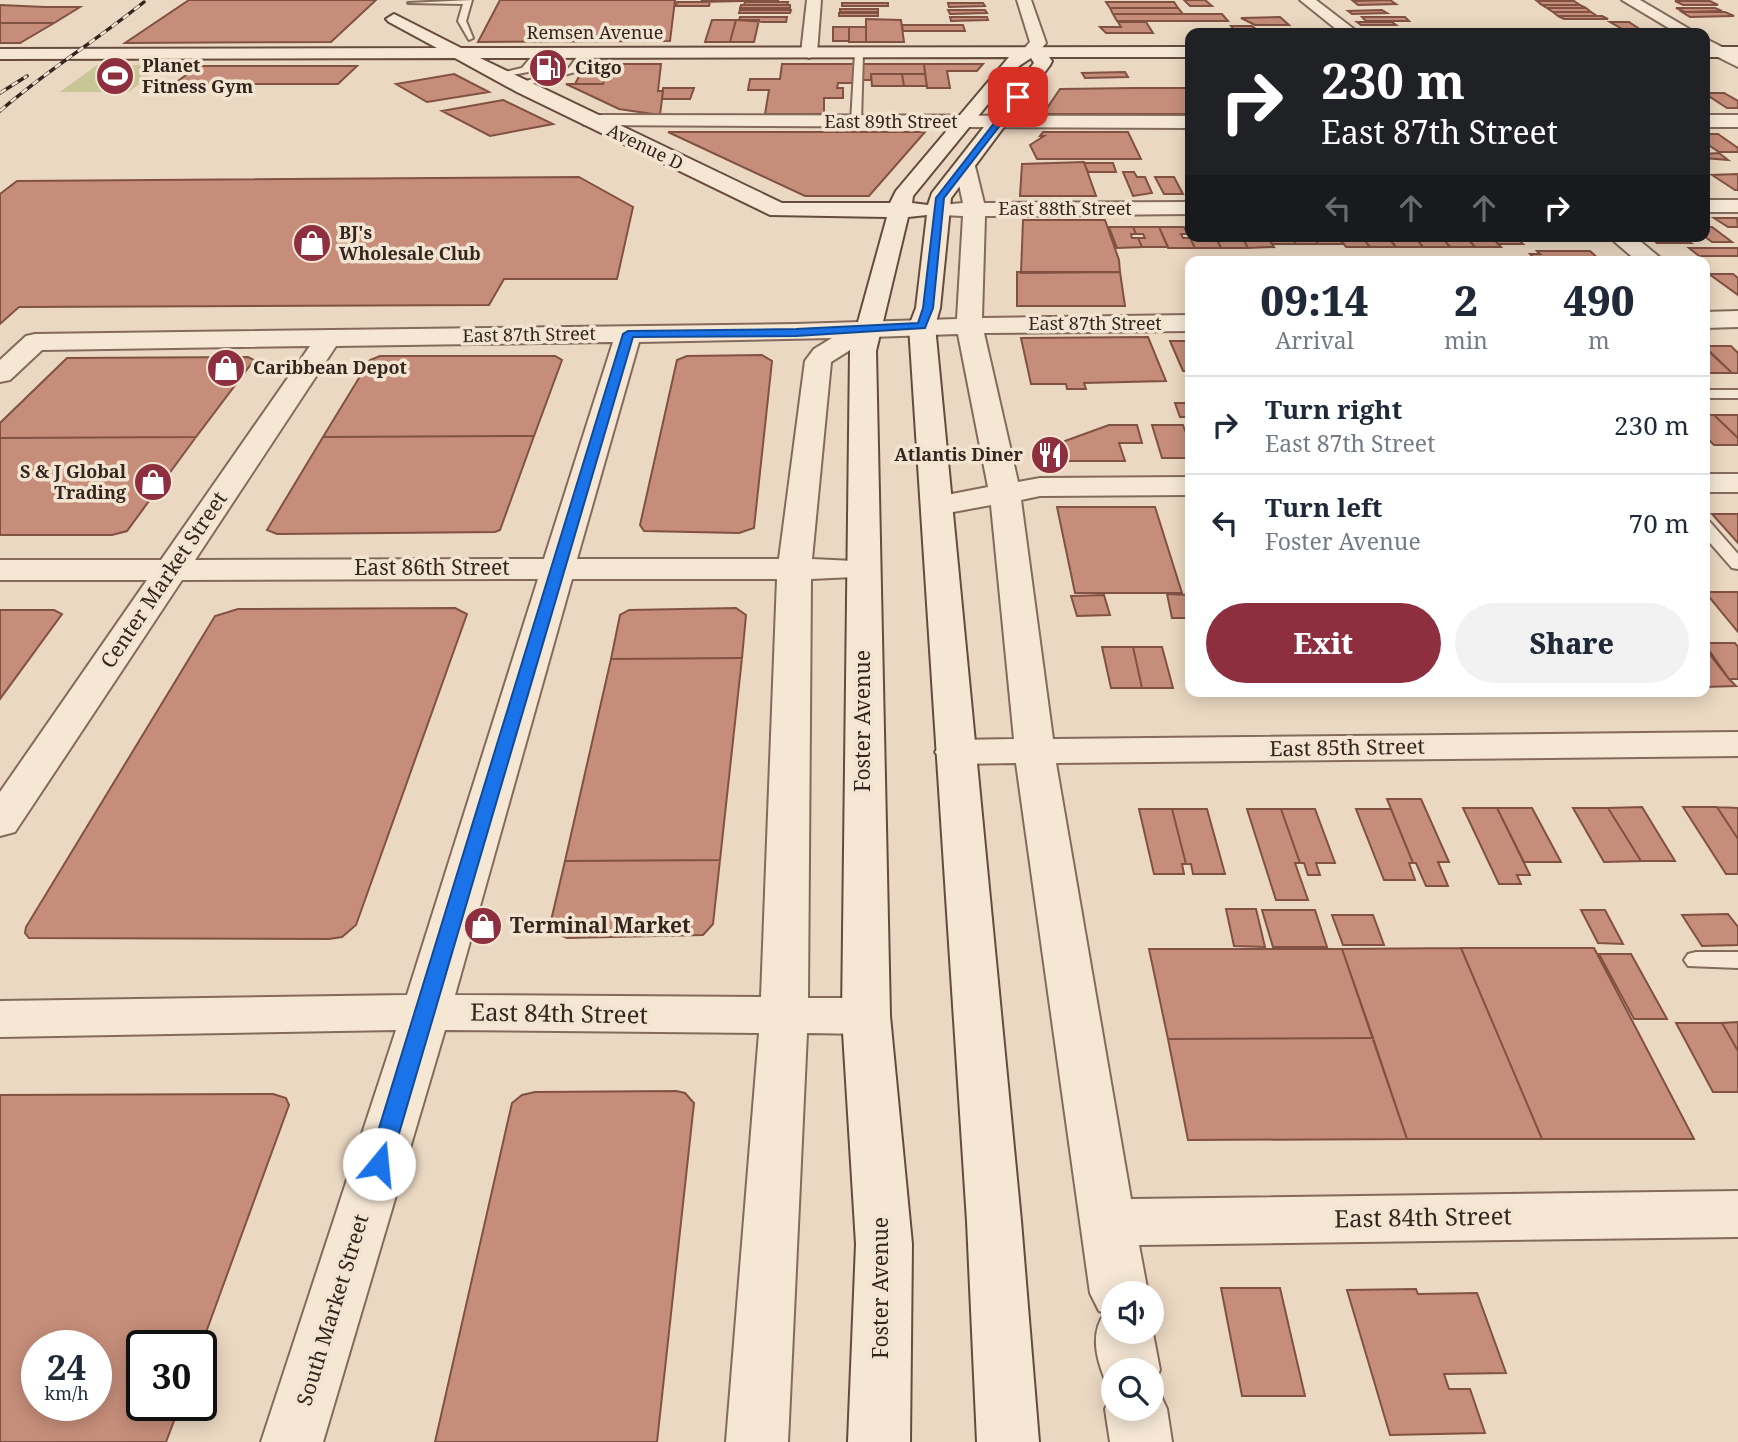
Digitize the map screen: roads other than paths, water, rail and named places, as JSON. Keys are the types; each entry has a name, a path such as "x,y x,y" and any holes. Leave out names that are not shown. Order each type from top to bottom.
{"street":[{"path":"809,53 814,0"},
{"path":"1008,1442 994,1221 922,326 928,308 940,198 1044,61 1027,53 1038,43 1024,0"},
{"path":"1307,0 1344,28"},
{"path":"1629,0 1679,28"},
{"path":"358,52 413,1"},
{"name":"Avenue D","path":"394,19 453,52 523,69 591,121 778,210 939,210"},
{"path":"1712,52 1738,51"},
{"name":"Remsen Avenue","path":"0,54 453,52 523,69 581,58 809,53 1185,52"},
{"path":"1712,52 1738,62"},
{"name":"Foster Avenue","path":"879,1442 884,1244 866,1016 863,351 903,195 1013,62 1027,53"},
{"name":"East 89th Street","path":"591,121 1185,122"},
{"path":"1710,121 1738,121"},
{"path":"965,166 975,210 973,293 969,325 1005,494 1041,806 1117,1281"},
{"path":"1710,206 1738,206"},
{"name":"East 88th Street","path":"939,210 1185,208"},
{"path":"1627,242 1645,256"},
{"path":"1710,304 1734,319"},
{"path":"1710,320 1734,319"},
{"name":"East 87th Street","path":"0,374 35,342 796,332 870,327 1185,323"},
{"path":"757,1442 783,1017 794,570 818,361 823,355 870,327"},
{"name":"South Market Street","path":"292,1442 426,1012 628,334"},
{"name":"Center Market Street","path":"0,823 329,337"},
{"path":"1710,483 1738,483"},
{"path":"937,506 1040,487 1185,486"},
{"name":"East 86th Street","path":"0,570 863,569"},
{"name":"East 85th Street","path":"955,752 1738,744"},
{"name":"East 84th Street","path":"0,1019 426,1012 866,1016"},
{"name":"East 84th Street","path":"1108,1222 1738,1214"},
{"path":"1138,1421 1141,1442"}],"lane":[{"path":"413,1 467,1 462,21 469,38"},
{"path":"856,122 859,53"},
{"path":"523,69 545,78 572,70 581,58"},
{"path":"523,69 545,78"},
{"path":"1710,394 1738,394"},
{"path":"1710,532 1738,564"},
{"path":"1696,960 1738,960"}],"railway":[{"path":"0,111 144,2"},
{"path":"0,93 27,76"}],"place":[{"name":"Citgo","path":"548,68"},
{"name":"Planet Fitness Gym","path":"115,76"},
{"name":"BJ's Wholesale Club","path":"312,243"},
{"name":"Caribbean Depot","path":"226,368"},
{"name":"Atlantis Diner","path":"1050,455"},
{"name":"S & J Global Trading","path":"153,482"},
{"name":"Terminal Market","path":"483,926"}]}
